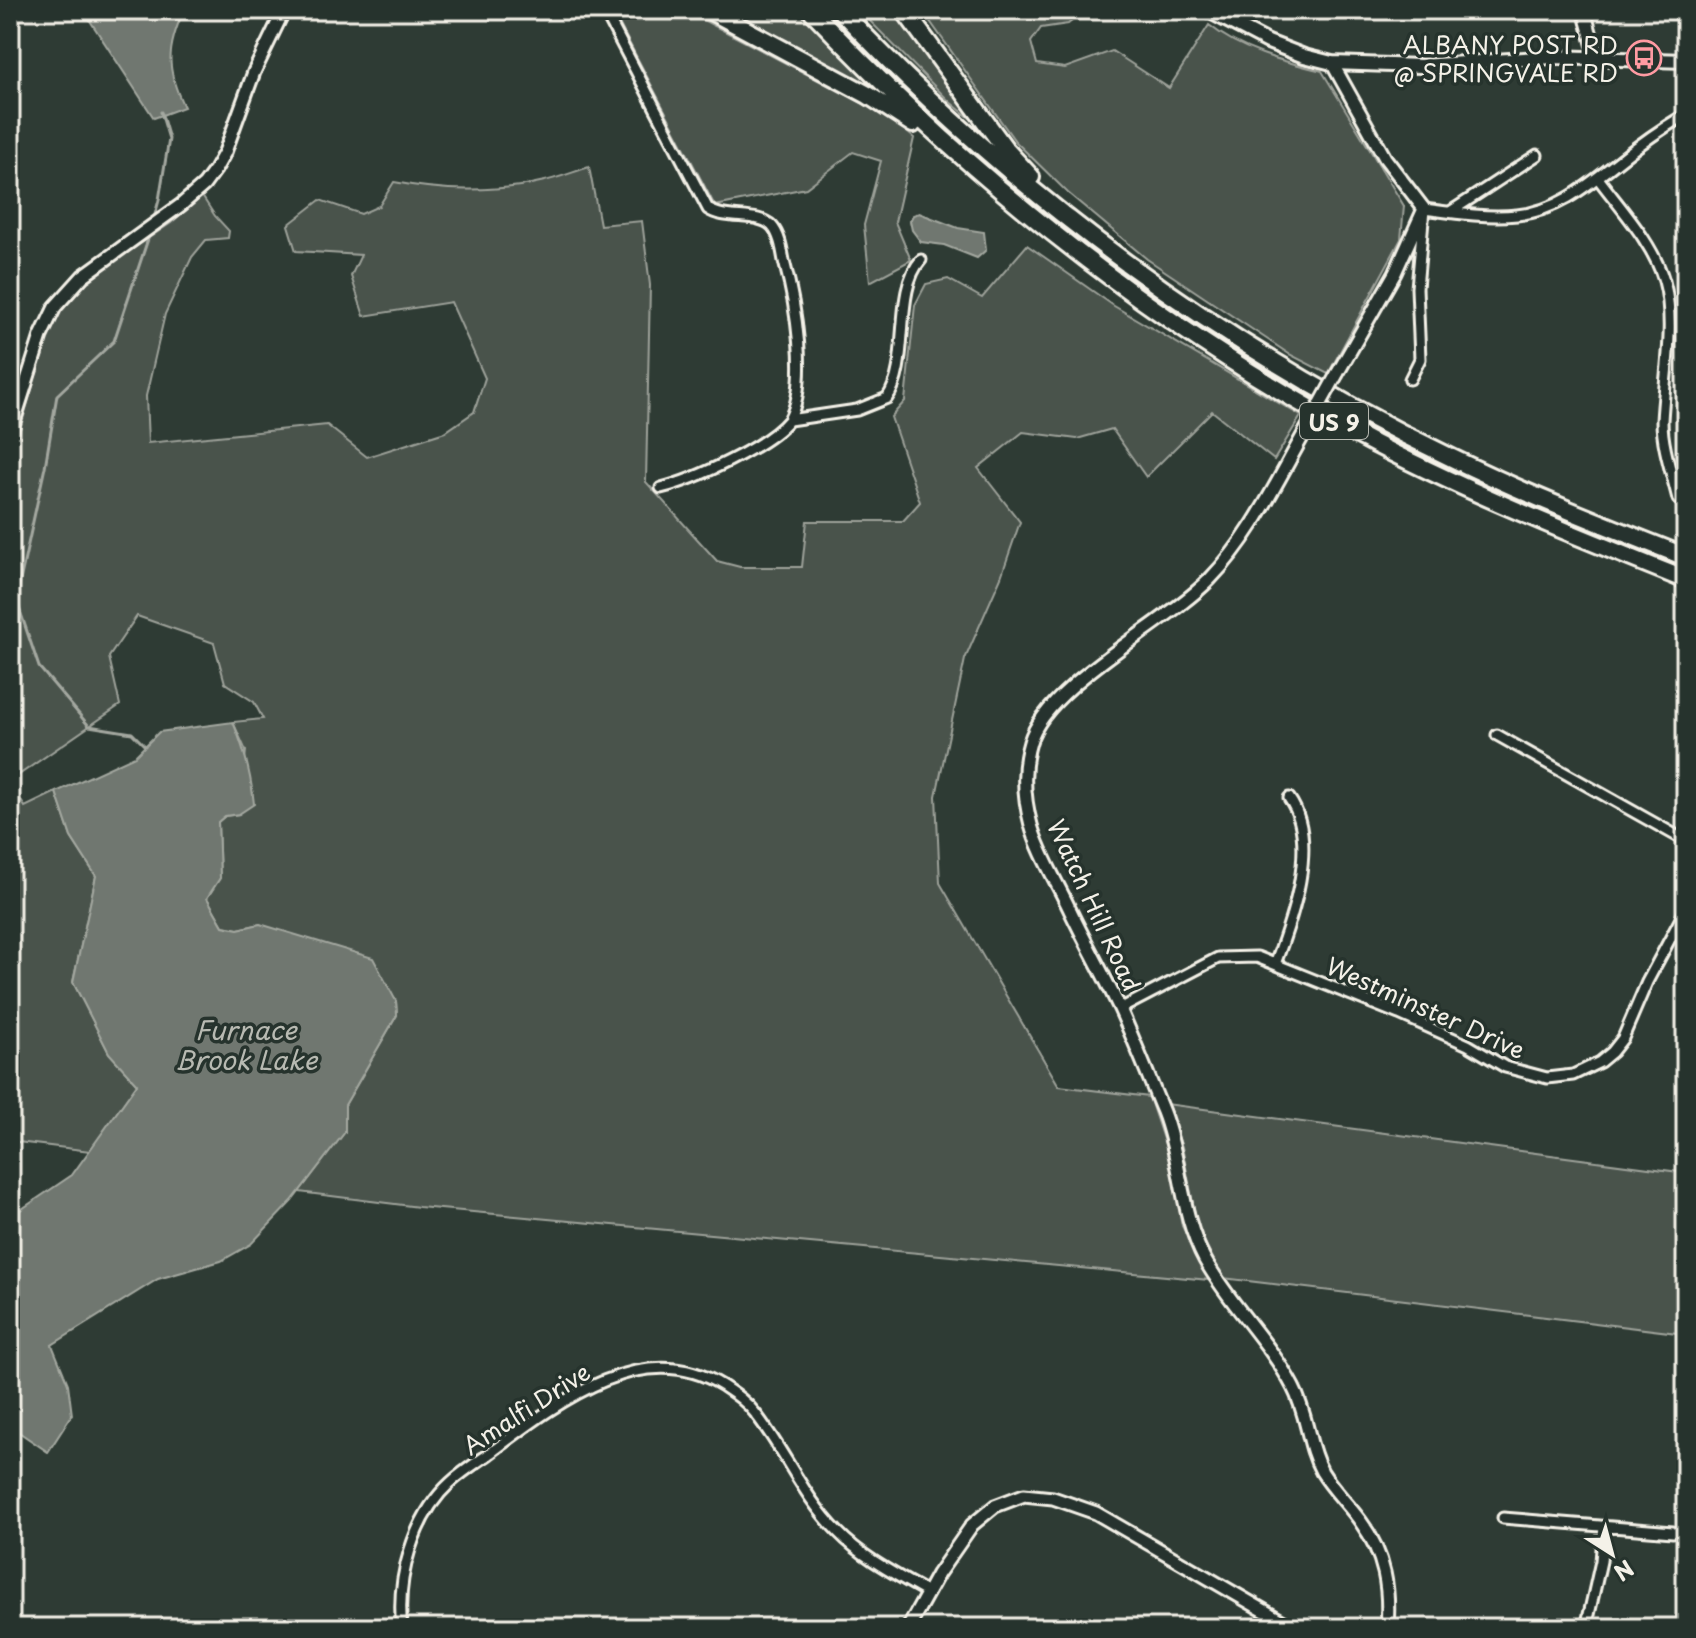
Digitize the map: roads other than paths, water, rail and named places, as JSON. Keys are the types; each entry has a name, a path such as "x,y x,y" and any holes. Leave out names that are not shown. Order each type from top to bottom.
{"highway":[{"path":"709,10 891,109 1015,203"},
{"name":"US 9","path":"811,10 908,108 1015,203 1185,330 1321,414 1475,493 1686,580"},
{"name":"US 9","path":"840,10 922,93 1027,186 1128,263 1240,340 1385,424 1522,490 1686,557"},
{"path":"904,10 1013,158 1128,263"}],"main road":[{"path":"1207,10 1268,42 1332,63 1420,66 1520,59 1597,58 1686,61"}],"street":[{"path":"10,434 41,336 55,307 83,276 204,185 221,160 254,72 284,10"},
{"path":"604,10 708,209 716,215 765,221 776,232 794,300 799,358 796,399 789,420 780,432 748,450 679,484 661,488"},
{"path":"1584,10 1597,58"},
{"path":"1332,63 1385,158 1424,209 1417,267 1420,359 1410,379"},
{"path":"1424,209 1485,216 1519,215 1545,209 1570,198 1646,140 1686,114"},
{"path":"1450,212 1537,155"},
{"path":"1598,178 1657,262 1664,282 1668,306 1667,388 1662,423 1682,502"},
{"name":"Watch Hill Road","path":"1387,1628 1389,1596 1385,1568 1377,1551 1363,1525 1325,1478 1313,1455 1307,1420 1281,1365 1223,1288 1194,1238 1169,1130 1120,1009 1090,953 1032,827 1024,785 1030,741 1043,716 1063,693 1191,596 1225,562 1254,522 1395,273 1424,209"},
{"path":"789,420 857,410 877,404 890,395 897,376 910,287 916,265 921,260"},
{"path":"1497,735 1686,841"},
{"path":"1275,964 1300,890 1302,854 1299,819 1289,798"},
{"name":"Westminster Drive","path":"1120,1009 1218,958 1257,957 1468,1045 1505,1067 1547,1078 1573,1075 1600,1062 1623,1038 1647,982 1686,909"},
{"name":"Amalfi Drive","path":"402,1628 401,1582 414,1540 429,1509 449,1484 528,1425 588,1387 641,1369 676,1368 708,1376 741,1397 770,1434 805,1493 837,1532 865,1556 928,1593"},
{"path":"908,1628 972,1525 995,1506 1024,1495 1053,1498 1096,1513 1294,1628"},
{"path":"1503,1518 1673,1532"},
{"path":"1586,1628 1601,1561 1604,1526"}],"water":[{"path":"83,10 184,10 174,36 170,59 184,107 154,118"},
{"path":"919,213 958,228 984,232 986,250 977,258 944,245 921,242 912,230 910,221 913,215"},
{"name":"Furnace Brook Lake","path":"233,722 247,762 254,804 218,822 220,878 207,898 223,926 238,929 260,924 373,958 396,1001 397,1015 345,1105 345,1132 292,1201 251,1244 221,1261 158,1279 52,1345 68,1384 72,1415 48,1452 10,1426 10,1217 72,1175 137,1084 109,1053 73,982 96,876 71,837 56,792 135,756 159,732"}],"waterway":[{"path":"153,222 169,139 161,112"},
{"path":"145,746 132,733 89,726 39,667 16,599 45,467 57,395 114,341 150,233"}],"place":[{"name":"ALBANY POST RD @ SPRINGVALE RD","path":"1644,58"}]}
